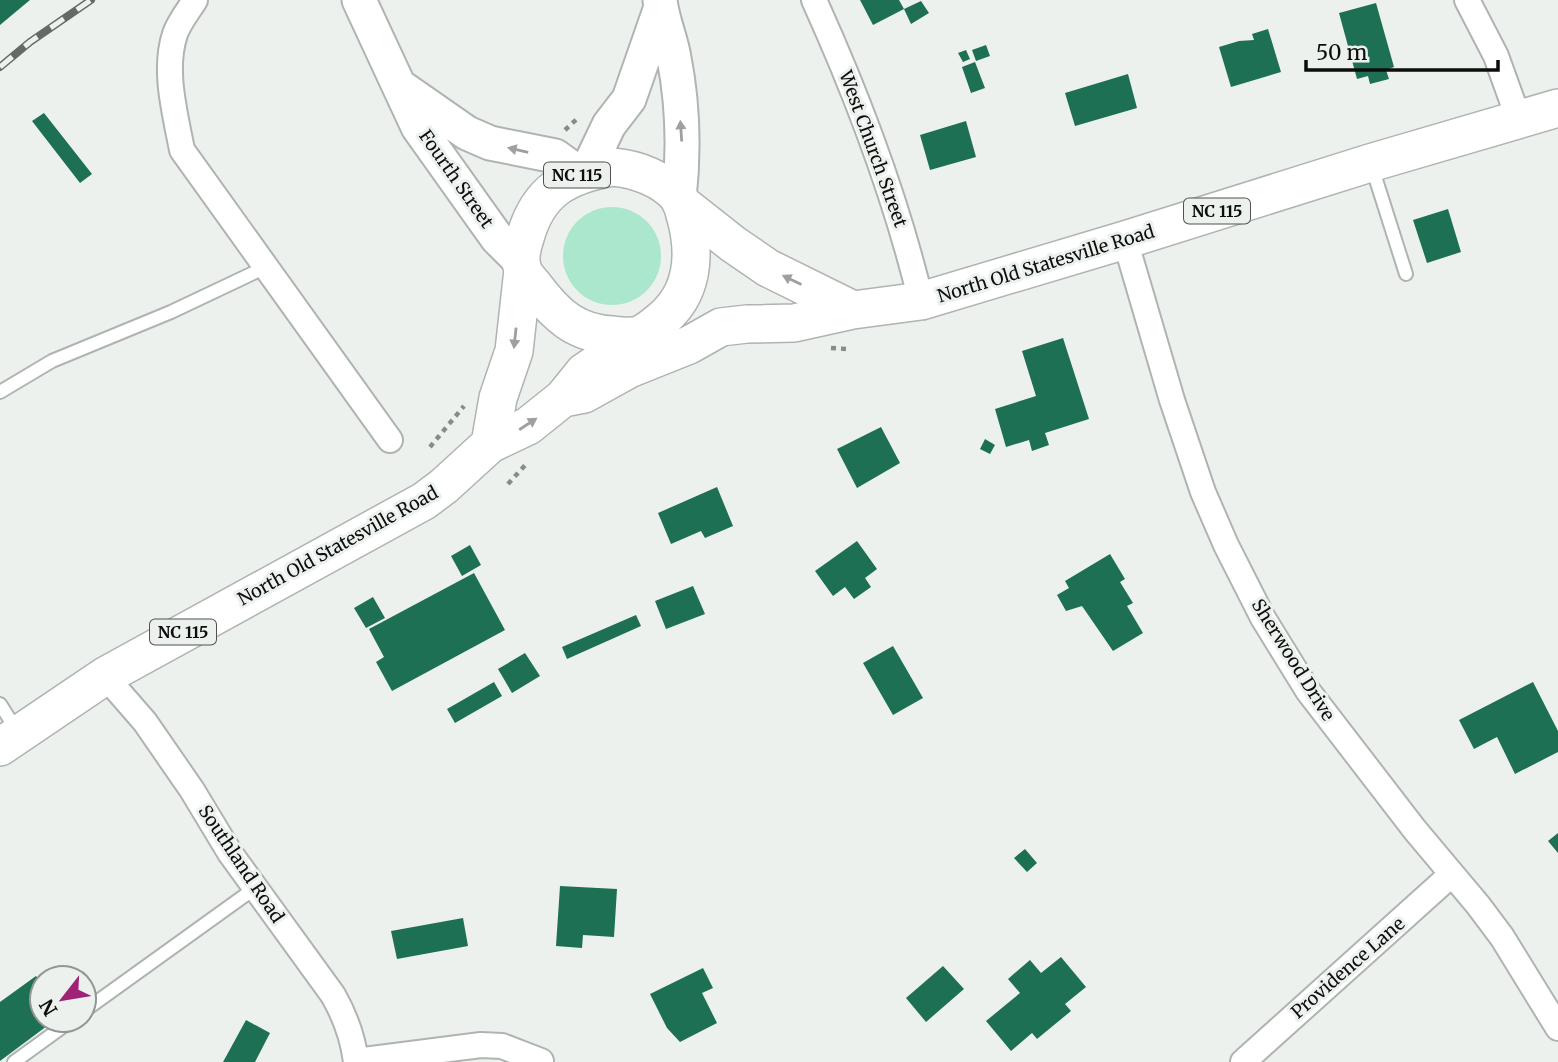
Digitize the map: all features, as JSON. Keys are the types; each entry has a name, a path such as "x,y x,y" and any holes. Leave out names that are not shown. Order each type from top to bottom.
{"main road":[{"name":"North Old Statesville Road","path":"563,398 584,394 629,369 689,345 721,327 794,323 853,310 921,301 1558,108"},
{"name":"NC 115","path":"490,444 498,398 514,351 523,247 529,222 539,205 551,191 584,173 613,167 627,169 663,184 680,201"},
{"path":"680,201 733,244 768,268 853,310"},
{"path":"523,267 556,313 567,322 602,335 646,331 676,305 690,276 692,252 680,201"},
{"name":"North Old Statesville Road","path":"6,728 424,501 490,444 528,426 563,398 583,372 646,331 704,320 721,327"}],"street":[{"path":"195,0 175,33 170,65 173,104 182,150 390,440"},
{"name":"Fourth Street","path":"359,0 418,128 497,238 523,267"},
{"name":"West Church Street","path":"814,0 844,67 900,221 921,301"},
{"path":"1467,0 1496,56 1519,120"},
{"name":"NC 115","path":"584,173 609,125 629,99 661,4"},
{"name":"NC 115","path":"661,4 674,58 680,118 683,164 680,201"},
{"name":"Fourth Street","path":"401,87 467,133 490,143 555,156 584,173"},
{"name":"Sherwood Drive","path":"1125,240 1172,400 1203,492 1251,594 1308,691 1502,937 1558,1028"},
{"name":"Southland Road","path":"105,676 145,722 192,790 230,853 344,1013 354,1041 356,1062"},
{"name":"Providence Lane","path":"1243,1062 1452,874"},
{"path":"356,1062 481,1045 502,1046 541,1061"}],"lane":[{"path":"1370,163 1406,274"},
{"path":"0,392 52,361 171,312 266,267"},
{"path":"98,1002 255,888"},
{"path":"14,1062 53,1034"}],"path":[{"path":"430,447 466,403"}],"green space":[{"path":"612,207 631,211 646,222 657,237 661,256 657,275 646,290 631,301 612,305 593,301 578,290 567,275 563,256 567,237 578,222 593,211"}],"building":[{"path":"0,0 30,0 0,25"},
{"path":"860,0 899,0 904,9 873,25"},
{"path":"921,1 929,13 911,24 904,9"},
{"path":"1376,3 1394,67 1386,70 1389,79 1370,84 1368,76 1357,79 1339,13"},
{"path":"1268,29 1281,72 1231,87 1219,47 1254,40 1252,34"},
{"path":"986,45 990,56 976,61 972,50"},
{"path":"966,50 970,59 963,62 958,53"},
{"path":"975,62 985,88 971,93 962,67"},
{"path":"1128,74 1137,108 1075,126 1065,93"},
{"path":"44,113 92,174 80,183 32,121"},
{"path":"966,121 976,157 930,170 920,135"},
{"path":"1448,209 1461,252 1427,263 1413,220"},
{"path":"1063,338 1089,419 1045,433 1049,445 1032,451 1029,440 1006,447 995,409 1036,396 1022,351"},
{"path":"881,427 900,463 857,488 837,449"},
{"path":"985,439 995,445 990,454 980,449"},
{"path":"717,487 733,526 705,538 701,531 671,544 658,513"},
{"path":"857,541 877,569 865,578 871,587 854,599 845,587 833,596 815,571"},
{"path":"470,545 481,565 462,576 451,556"},
{"path":"1110,554 1125,579 1120,582 1133,603 1127,606 1143,633 1113,651 1082,606 1066,611 1057,595 1069,588 1065,581"},
{"path":"474,573 505,630 392,691 376,662 384,657 369,629"},
{"path":"693,586 705,614 666,629 655,601"},
{"path":"373,597 385,618 366,628 354,608"},
{"path":"636,615 641,626 567,659 562,647"},
{"path":"893,646 923,698 893,715 863,663"},
{"path":"525,653 540,676 512,693 498,669"},
{"path":"494,682 502,696 455,723 447,709"},
{"path":"1533,682 1558,731 1558,752 1515,774 1497,737 1474,749 1459,720"},
{"path":"1558,833 1558,853 1548,841"},
{"path":"1025,849 1037,863 1027,872 1014,858"},
{"path":"560,886 617,889 614,937 583,935 582,948 556,946"},
{"path":"463,918 468,946 397,959 391,931"},
{"path":"1061,957 1086,987 1065,1004 1071,1011 1037,1039 1032,1033 1011,1051 986,1021 1020,993 1008,979 1030,960 1041,973"},
{"path":"943,966 964,989 926,1022 906,998"},
{"path":"703,968 713,988 702,993 717,1023 680,1042 667,1028 650,994"},
{"path":"28,982 28,1034 36,1034 0,1061 0,1002"},
{"path":"246,1020 270,1033 255,1062 223,1062"}],"railway":[{"path":"0,67 30,42 91,0"}]}
